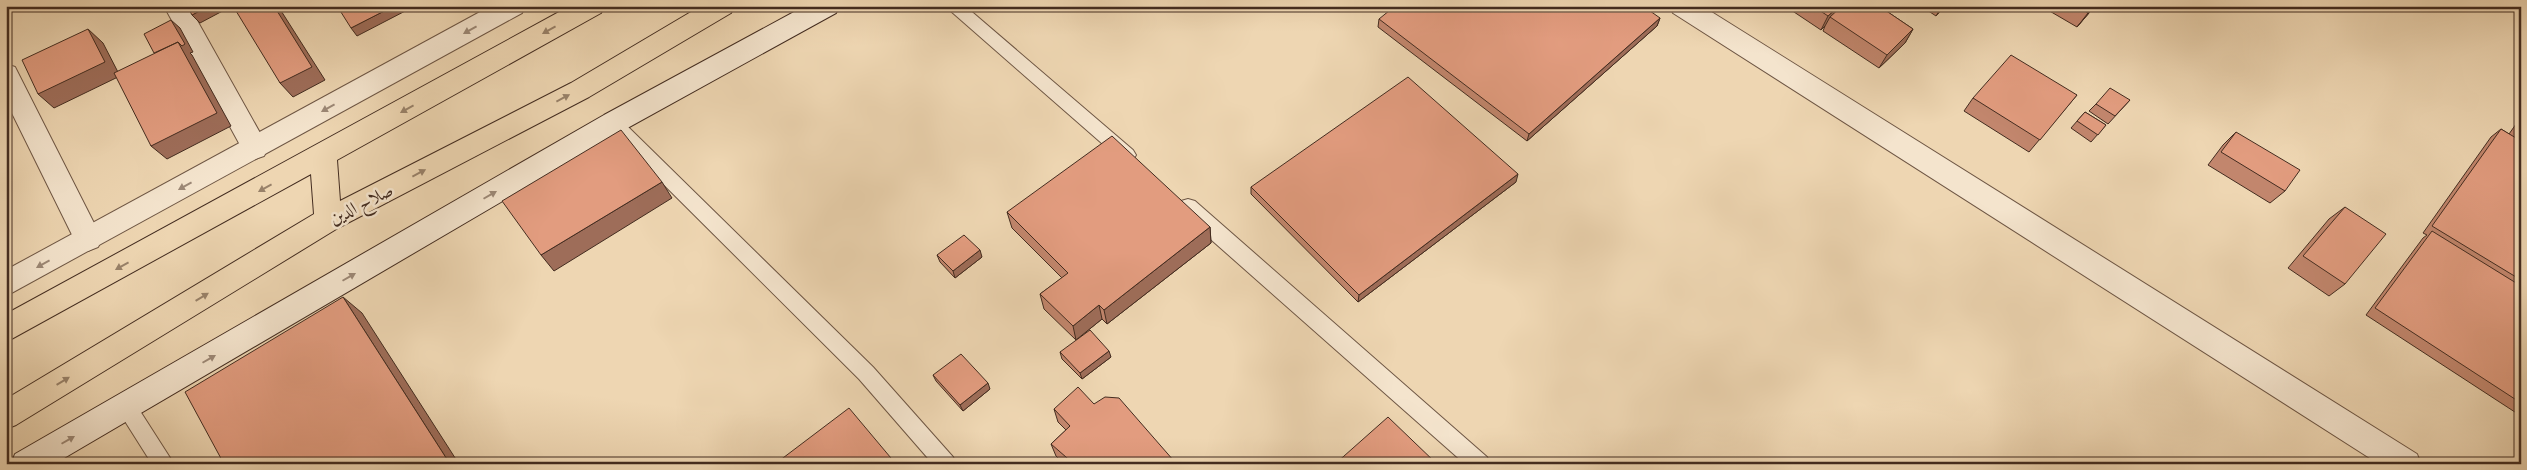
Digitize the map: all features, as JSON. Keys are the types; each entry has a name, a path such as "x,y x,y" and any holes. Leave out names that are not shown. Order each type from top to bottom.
{"highway":[{"path":"6,329 592,6"},
{"name":"صلاح الدين","path":"6,415 328,220 580,90 722,6"},
{"path":"322,156 328,220"}],"street":[{"path":"176,6 255,148"},
{"path":"6,284 513,6"},
{"path":"26,464 613,123 827,6"},
{"path":"1682,6 2406,464"},
{"path":"6,74 88,239"}],"lane":[{"path":"953,6 1139,165"},
{"path":"613,123 866,373 946,464"},
{"path":"1176,197 1480,464"},
{"path":"126,407 164,464"}],"building":[{"path":"187,6 209,6 192,15"},
{"path":"233,6 274,6 312,67 280,83"},
{"path":"344,6 394,6 351,28 339,9"},
{"path":"1395,6 1643,6 1660,18 1529,134 1379,19"},
{"path":"1813,6 1839,6 1828,16"},
{"path":"1842,6 1879,6 1913,29 1887,55 1830,17"},
{"path":"2076,6 2094,6 2088,13"},
{"path":"171,20 185,44 182,46 178,42 154,53 144,34"},
{"path":"88,29 105,62 38,94 22,60"},
{"path":"178,42 217,113 151,146 114,73"},
{"path":"2011,55 2077,95 2040,140 1973,98"},
{"path":"1408,77 1518,174 1359,295 1251,187"},
{"path":"2110,88 2130,100 2115,116 2096,104"},
{"path":"2085,112 2106,125 2098,135 2077,121"},
{"path":"2521,124 2521,134 2516,131"},
{"path":"2501,129 2521,141 2521,280 2432,226"},
{"path":"621,130 662,182 541,255 502,201"},
{"path":"2236,132 2300,170 2285,191 2221,152"},
{"path":"1112,136 1210,227 1104,310 1099,305 1073,326 1040,294 1068,273 1007,212"},
{"path":"2345,207 2386,234 2345,284 2303,256"},
{"path":"2432,231 2521,286 2521,403 2375,308"},
{"path":"964,235 980,250 953,271 937,255"},
{"path":"343,297 450,464 224,464 185,392"},
{"path":"1090,330 1109,351 1080,373 1060,352"},
{"path":"961,354 988,383 960,405 933,375"},
{"path":"1078,387 1094,404 1105,397 1119,398 1174,461 1171,464 1074,464 1051,444 1070,426 1054,409"},
{"path":"849,408 896,464 775,464"},
{"path":"1388,417 1437,464 1335,464"}]}
